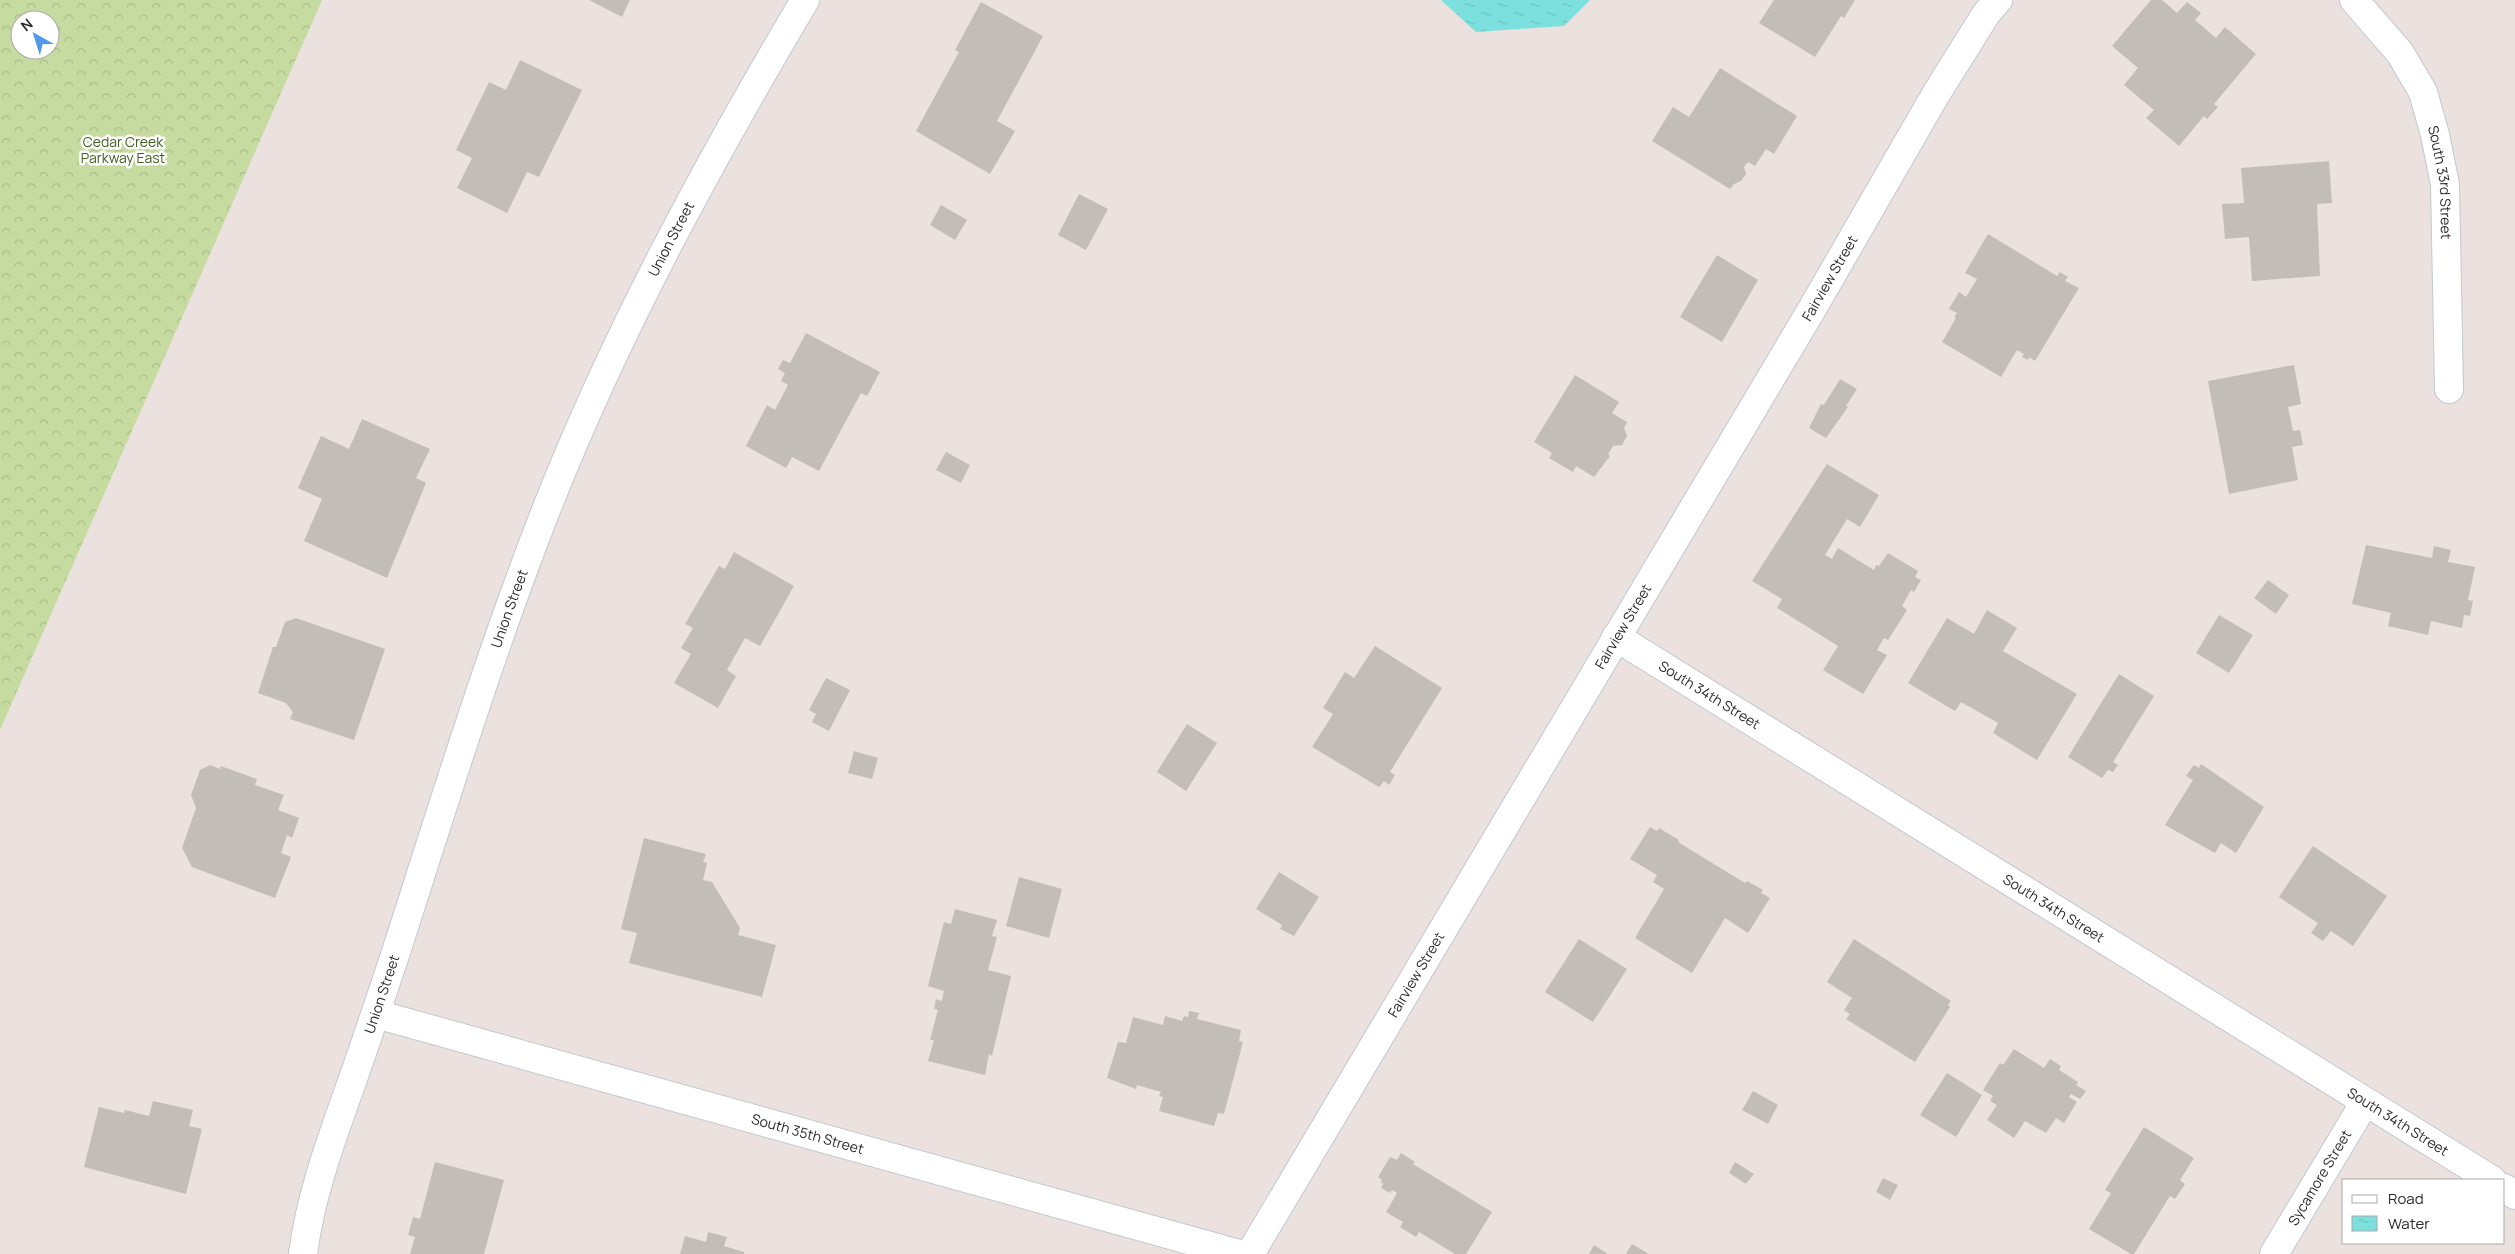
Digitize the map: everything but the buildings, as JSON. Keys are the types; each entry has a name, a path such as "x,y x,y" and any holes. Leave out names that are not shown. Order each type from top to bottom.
{"street":[{"name":"Union Street","path":"303,1254 325,1156 376,1014 469,722 546,510 606,372 689,202 805,0"},
{"name":"Fairview Street","path":"1250,1254 1812,309 1936,94 1986,14 1998,0"},
{"name":"South 33rd Street","path":"2354,0 2400,53 2423,92 2435,135 2445,184 2449,389"},
{"name":"South 34th Street","path":"1616,637 2490,1179"},
{"name":"South 35th Street","path":"376,1014 1239,1254"},
{"name":"Sycamore Street","path":"2274,1254 2365,1102"}],"green space":[{"name":"Cedar Creek Parkway East","path":"0,0 322,0 0,730"}],"water":[{"path":"1441,0 1590,0 1564,26 1476,32"}]}
